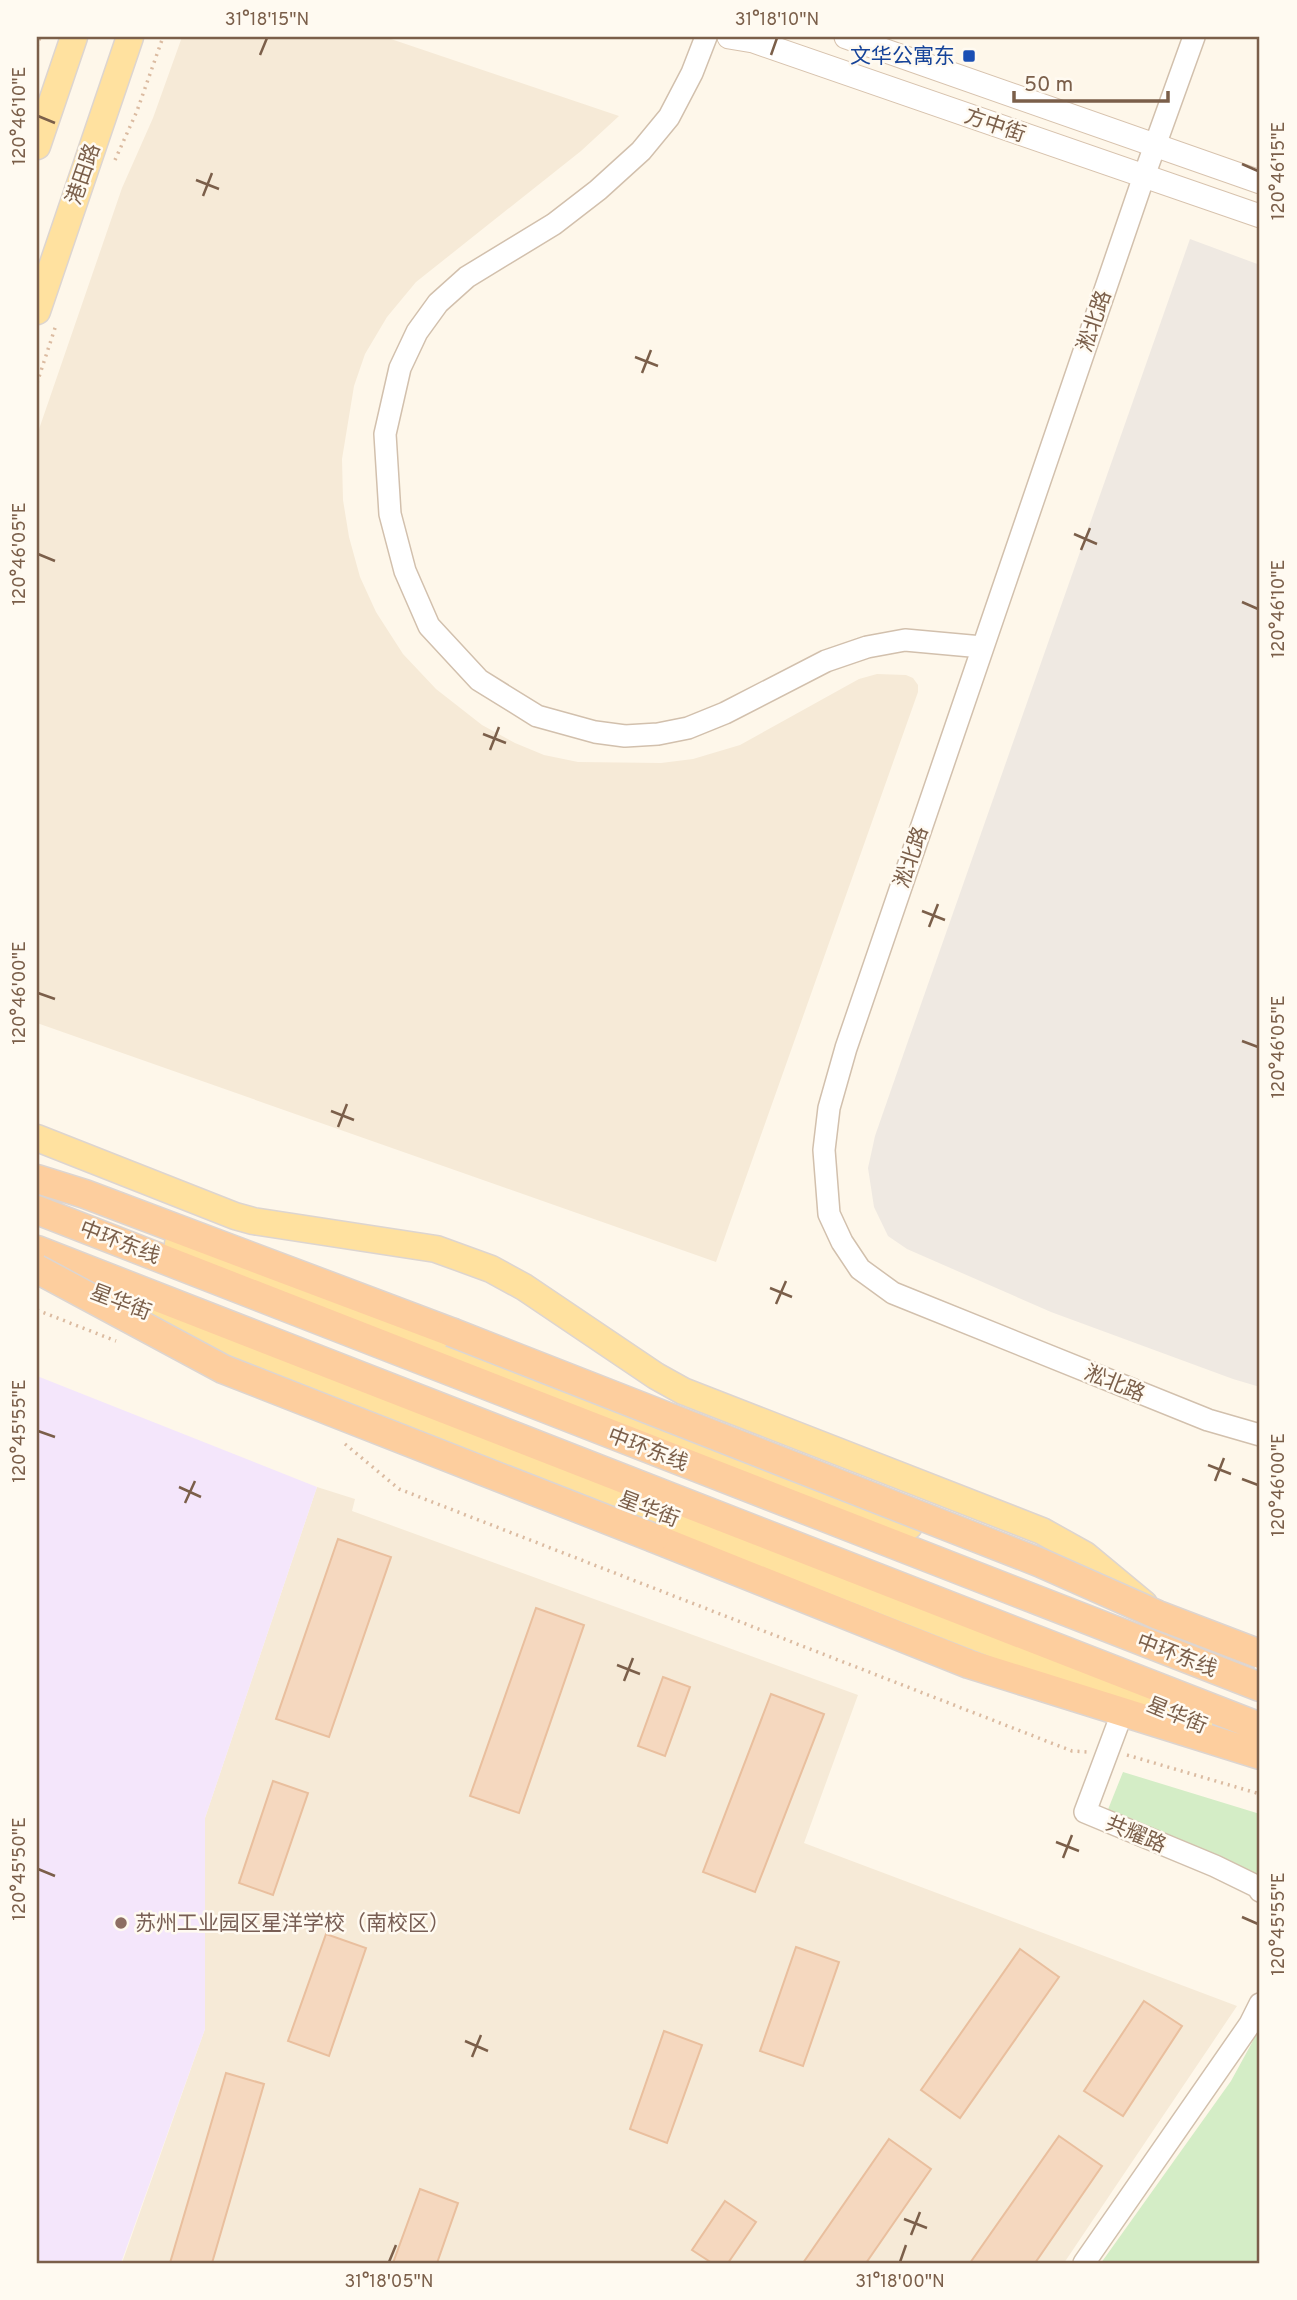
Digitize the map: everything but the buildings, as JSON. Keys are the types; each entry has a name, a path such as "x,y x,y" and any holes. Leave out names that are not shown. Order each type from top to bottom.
{"highway":[{"path":"37,1179 85,1194 451,1332 1041,1563 1158,1615 1260,1654"},
{"name":"中环东线","path":"37,1210 1260,1687"},
{"name":"中环东线","path":"37,1250 1260,1727"},
{"path":"37,1269 223,1369 969,1664 1124,1705 1260,1755"}],"main road":[{"path":"37,146 74,37"},
{"name":"港田路","path":"37,311 130,37"},
{"name":"方中街","path":"729,37 753,41 1260,216"},
{"name":"方中街","path":"846,37 1260,181"},
{"path":"37,1138 235,1216 436,1249 491,1269 524,1287 682,1391 1064,1542 1085,1555 1176,1629"},
{"path":"37,1189 1260,1662"},
{"name":"星华街","path":"37,1269 1124,1705 1260,1748"}],"street":[{"path":"706,37 692,73 669,117 641,151 598,190 554,223 467,277 438,303 417,332 400,368 385,434 390,514 405,571 429,626 479,680 537,716 595,732 625,736 658,734 688,727 725,713 827,661 867,647 905,640 982,647"},
{"name":"淞北路","path":"1194,37 846,1048 828,1108 824,1150 829,1214 842,1242 860,1269 893,1293 1208,1420 1260,1435"},
{"name":"共耀路","path":"1124,1705 1085,1812 1215,1867 1258,1887 1260,1891"},
{"path":"1084,2263 1250,2024 1260,2004"}],"path":[{"path":"37,47 40,37"},
{"path":"37,1310 125,1344"},
{"path":"345,1444 399,1489 1073,1751 1124,1754 1260,1794"}],"shaded area":[{"path":"182,37 385,37 619,116 581,151 416,282 387,317 365,354 354,386 342,459 343,500 349,537 360,577 376,612 403,654 436,689 482,725 544,755 578,762 661,763 693,759 740,745 859,679 877,674 906,675 913,678 918,685 918,692 716,1262 37,1023 37,435 122,188 153,118"},
{"path":"1190,239 1260,265 1260,1387 1051,1312 907,1249 888,1236 874,1207 868,1168 875,1136"},
{"name":"苏州工业园区星洋学校（南校区）","path":"37,1376 317,1487 205,1818 205,2029 121,2263 37,2263"},
{"path":"317,1487 355,1499 352,1511 858,1695 804,1843 1237,2006 1064,2263 122,2263 205,2029 205,1818"}],"green space":[{"path":"1123,1772 1260,1814 1260,1880 1107,1812"},
{"path":"1260,2028 1260,2263 1101,2263 1231,2081"}],"place":[{"name":"文华公寓东","path":"969,56"},
{"name":"苏州工业园区星洋学校（南校区）","path":"121,1923"}]}
